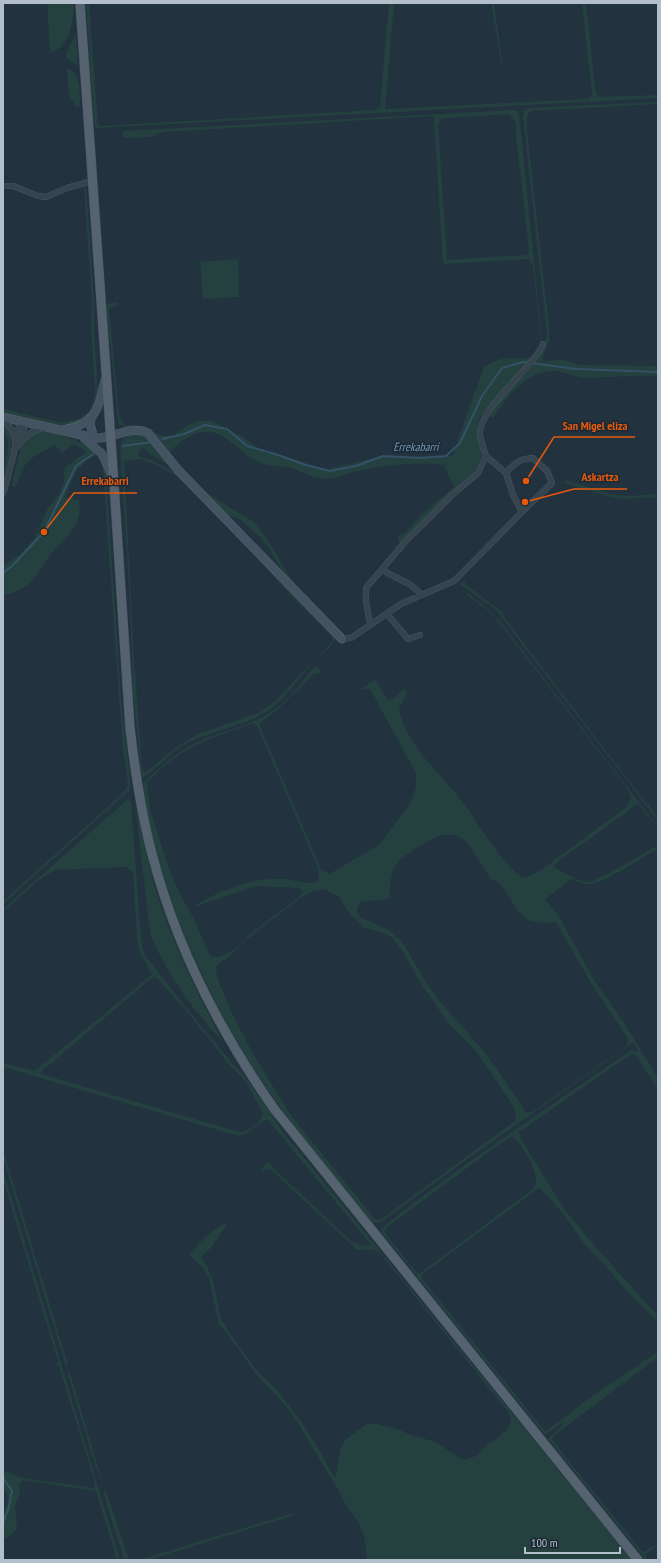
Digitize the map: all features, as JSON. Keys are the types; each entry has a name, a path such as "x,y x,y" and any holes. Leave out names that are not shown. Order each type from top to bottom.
{"main road":[{"path":"80,3 130,728 137,787 152,855 180,938 196,977 228,1038 275,1110 638,1560"}],"street":[{"path":"3,186 13,186 38,196 46,197 67,188 92,181"},
{"path":"522,512 513,495 506,473 486,456 480,435 482,422 504,392 537,357 543,344"},
{"path":"60,431 82,425 91,419 96,411 106,375"},
{"path":"3,418 94,438 106,439 125,431 137,430 148,433 178,470 342,639 351,638 401,604 454,582 552,483 547,471 533,458 524,459 514,463 506,473"},
{"path":"3,418 10,425 15,439 16,448"},
{"path":"91,419 90,424 94,438"},
{"path":"15,439 16,432 22,422"},
{"path":"21,441 24,428 22,422"},
{"path":"3,493 16,448 30,433 47,427"},
{"path":"82,436 102,454 109,468 114,484"},
{"path":"370,625 366,601 366,588 405,542 451,496 478,473 486,456"},
{"path":"382,570 411,585 422,595"},
{"path":"387,614 408,639 420,635"}],"green space":[{"path":"47,3 74,3 70,33 67,39 57,50 50,53"},
{"path":"86,3 89,3 98,124 100,126 374,110 380,106 389,3 394,3 385,109 588,99 592,95 582,3 586,3 595,88 598,97 658,95 658,98 96,128 94,125"},
{"path":"491,3 494,3 503,66 501,62"},
{"path":"76,34 78,65 66,58 67,51"},
{"path":"69,68 78,80 80,90 79,107 76,107 69,95 67,70"},
{"path":"658,102 658,104 531,111 527,116 527,129 549,326 549,342 542,359 543,362 560,359 580,365 658,366 658,376 584,378 558,371 544,372 534,376 518,387 493,418 488,414 540,356 547,332 523,117 524,111 528,108"},
{"path":"518,111 542,341 538,352 479,419 477,433 482,455 478,466 470,477 400,544 397,537 405,533 421,515 454,487 444,465 423,463 390,465 327,479 311,476 291,468 261,463 252,459 223,436 215,433 206,432 195,434 178,444 170,452 189,475 207,493 255,523 267,539 294,584 287,579 268,547 260,537 240,519 224,514 197,488 162,444 119,424 106,304 117,302 119,305 109,309 119,413 121,420 125,425 145,426 158,434 165,436 174,435 188,425 199,421 212,421 241,436 266,453 283,455 324,470 381,456 452,456 484,367 505,358 528,359 538,349 541,338 533,266 529,259 443,264 433,116 165,132 156,134 154,137 122,138 123,131","holes":["509,114 512,116 516,128 529,249 528,255 447,260 438,124 441,119 450,118"]},
{"path":"84,187 86,187 90,236 98,397 90,414 84,420 71,425 61,426 3,412 3,409 62,423 80,418 89,411 94,400 95,388 91,330 92,305"},
{"path":"238,259 239,297 203,299 200,262"},
{"path":"3,423 8,429 11,450 3,478 8,444"},
{"path":"44,431 79,442 97,455 87,460 75,473 65,497 79,500 80,510 78,519 70,534 51,554 30,583 19,590 3,596 3,566 18,556 34,539 48,508 58,496 64,482 65,467 86,452 74,444 62,453 55,445 39,453 30,460 26,464 16,486 12,486 22,443 35,433"},
{"path":"137,432 152,440 170,464 168,465 144,448 140,450 138,456 169,469 183,479 238,533 289,590 336,637 329,648 312,663 289,692 268,711 242,723 201,737 182,746 142,778 133,693 130,605 120,448 124,439","holes":["141,459 159,466 177,476 232,530 294,599 330,634 333,641 273,703 260,712 196,735 171,751 146,772 142,768 134,658 124,461"]},
{"path":"103,468 105,468 106,472 121,698 131,788 3,904 3,901 122,794 128,785 122,740"},
{"path":"566,480 610,494 627,496 658,494 658,497 623,499 564,483"},
{"path":"465,581 466,585 502,612 504,617 658,817 658,821 496,610 461,585 461,583"},
{"path":"466,592 494,614 500,621 658,827 639,805 635,805 557,862 554,867 566,874 588,882 611,872 658,845 658,849 614,875 597,883 586,884 572,879 545,899 559,916 592,977 623,1021 658,1078 658,1089 637,1057 632,1054 519,1132 521,1139 565,1210 594,1245 658,1316 658,1322 628,1293 604,1264 585,1245 564,1215 539,1188 424,1273 421,1277 544,1430 547,1430 592,1396 658,1352 658,1357 552,1438 568,1460 643,1552 658,1544 645,1555 648,1560 646,1560 548,1439 563,1424 562,1423 548,1433 544,1434 381,1232 382,1228 412,1204 505,1137 631,1050 637,1052 638,1051 633,1043 466,1160 382,1222 373,1223 278,1105 231,1031 213,998 182,928 169,892 149,819 143,783 151,775 183,750 201,740 249,723 271,712 289,697 316,666 322,673 314,674 277,710 259,724 321,869 329,874 379,845 412,800 416,787 416,773 370,689 360,690 375,679 388,700 392,700 404,689 407,693 399,709 409,735 426,759 464,804 505,862 522,878 534,874 544,868 627,807 631,798 626,787 498,621 492,614 466,594","holes":["254,723 257,726 318,868 319,876 315,883 285,879 249,882 227,889 195,905 197,906 256,886 300,888 303,891 299,897 250,934 239,946 220,957 210,955 192,915 179,892 169,868 151,813 147,783 171,760 209,739","440,835 456,835 467,842 490,878 501,885 518,911 528,920 543,923 556,922 591,983 628,1039 627,1046 532,1112 526,1112 488,1056 437,998 422,976 405,946 389,930 360,917 357,911 360,902 389,899 391,877 396,865 407,855","324,889 339,897 351,915 365,928 386,934 392,938 402,950 420,982 448,1023 476,1051 514,1107 516,1120 380,1220 374,1218 290,1114 252,1052 233,1015 218,980 216,969 217,965 231,955 246,940 299,899 313,891","512,1137 520,1144 534,1169 536,1180 534,1188 420,1273 417,1273 385,1233 385,1230 501,1143"]},
{"path":"129,798 131,801 142,946 145,955 193,1016 243,1074 284,1133 632,1560 367,1560 364,1537 359,1524 295,1418 277,1396 254,1372 219,1324 209,1278 204,1269 189,1255 202,1241 212,1231 223,1224 228,1223 210,1249 201,1257 213,1280 221,1319 257,1371 276,1389 301,1421 333,1475 336,1476 340,1450 345,1440 366,1424 378,1424 398,1429 411,1435 433,1441 464,1460 476,1456 487,1445 508,1429 511,1419 508,1412 379,1252 373,1250 356,1249 270,1169 261,1171 267,1162 349,1239 363,1245 371,1245 268,1120 265,1120 244,1135 235,1135 3,1067 3,1063 34,1071 152,974 140,953 137,938 133,872 126,867 55,870 39,880 3,912 3,909","holes":["153,977 156,977 185,1009 227,1062 246,1082 263,1113 258,1122 252,1128 242,1132 232,1130 41,1074 42,1071"]},
{"path":"135,804 150,870 168,925 190,976 223,1042 201,1018 181,990 163,962 150,933"},
{"path":"3,1149 68,1365 66,1367 3,1157"},
{"path":"3,1170 120,1560 117,1560 96,1491 23,1480 19,1484 20,1493 15,1506 17,1530 3,1540 3,1517 8,1499 3,1486 3,1470 28,1479 94,1488 95,1483 59,1366 56,1366 58,1361 3,1180"},
{"path":"68,1372 70,1373 102,1481 96,1468"},
{"path":"104,1490 107,1494 129,1560 124,1560"},
{"path":"293,1513 294,1515 149,1560 139,1560"}],"waterway":[{"name":"Errekabarri","path":"162,439 184,434 205,425 227,429 247,446 330,471 356,466 383,456 420,458 446,456 460,443 482,396 502,368 523,362 576,369 658,372"},
{"name":"Errekabarri","path":"123,446 152,442"},
{"name":"Errekabarri","path":"3,573 12,566 44,532 76,466 93,454"},
{"name":"Errekabarri","path":"3,1478 12,1491 9,1507 3,1523"}],"place":[{"name":"San Migel eliza","path":"526,481"},
{"name":"Askartza","path":"525,502"},
{"name":"Errekabarri","path":"44,532"}]}
